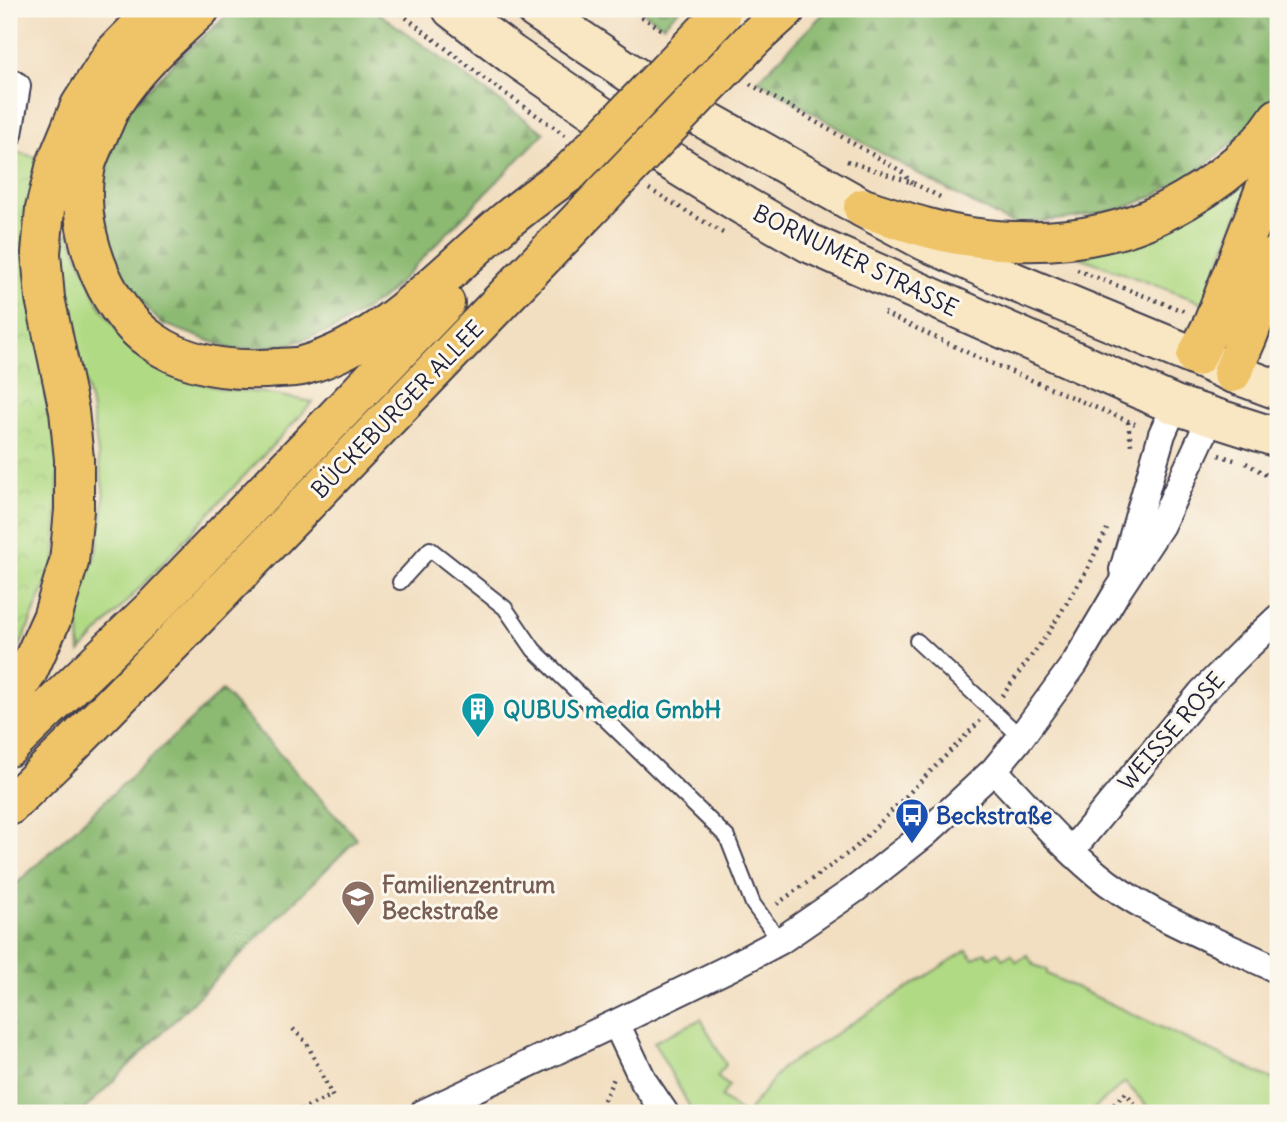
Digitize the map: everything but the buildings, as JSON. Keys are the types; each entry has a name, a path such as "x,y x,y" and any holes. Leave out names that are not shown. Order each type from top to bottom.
{"highway":[{"path":"9,703 29,669 52,618 69,562 74,510 74,459 69,411 45,298 41,253 45,209 56,164 80,106 113,54 157,9"},
{"path":"200,9 143,63 113,103 86,165 83,196 85,227 92,254 113,298 133,324 152,341 185,358 215,367 254,370 303,366 345,350 404,312 504,222 569,172"},
{"name":"BÜCKEBURGER ALLEE","path":"9,806 181,634 784,9"},
{"name":"BÜCKEBURGER ALLEE","path":"9,747 154,607 724,12"},
{"path":"863,208 934,230 971,237 1017,241 1053,240 1105,233 1144,220 1175,205 1222,176 1256,147 1278,118"},
{"path":"1196,357 1213,323 1278,155"},
{"path":"1232,373 1278,255"}],"main road":[{"name":"BORNUMER STRASSE","path":"452,9 632,137 809,243 1175,405 1278,438"},
{"name":"BORNUMER STRASSE","path":"535,9 667,98 925,241 1012,281 1278,390"},
{"path":"1175,405 1196,357"},
{"path":"1211,417 1232,373"}],"street":[{"path":"9,134 13,84"},
{"path":"1116,592 1162,434 1175,405"},
{"path":"423,1113 616,1023 780,941 854,890 912,845 994,770 1075,663 1116,592 1161,525 1211,417"},
{"name":"WEISSE ROSE","path":"1071,850 1202,692 1278,618"},
{"path":"994,770 1071,850 1107,882 1155,913 1278,970"},
{"path":"616,1023 644,1082 665,1113"}],"lane":[{"path":"400,582 429,549 505,608 534,650 727,836 753,904 780,941"},
{"path":"917,641 1021,737"}],"path":[{"path":"630,9 676,38"},
{"path":"747,83 901,170 913,183 948,201"},
{"path":"1076,269 1213,323"},
{"path":"1226,457 1249,464 1278,482"},
{"path":"293,1029 307,1043 333,1098 294,1113"},
{"path":"1102,1113 1126,1093 1143,1113"}],"green space":[{"path":"234,9 373,9 544,133 388,294 337,328 291,344 234,350 161,323 122,282 103,243 95,192 129,108"},
{"path":"638,9 680,9 663,25"},
{"path":"828,9 1278,9 1278,89 1244,134 1196,172 1152,197 1124,208 1073,218 1012,224 872,148 758,80"},
{"path":"9,150 39,158 52,415 59,462 55,562 9,673"},
{"path":"1257,165 1203,303 1063,251"},
{"path":"69,233 99,304 129,347 167,372 221,389 265,393 313,402 80,652 78,605 98,546 104,496 91,405 73,335 58,241"},
{"path":"222,691 357,839 81,1113 9,1113 9,891"},
{"path":"967,950 973,959 985,952 989,957 998,952 1003,959 1011,954 1017,962 1027,955 1034,965 1047,970 1047,974 1278,1082 1278,1113 1153,1113 1125,1082 1089,1113 747,1113 782,1068"},
{"path":"701,1019 726,1065 717,1077 729,1086 721,1097 742,1113 693,1113 654,1042"}],"place":[{"name":"QUBUS media GmbH","path":"478,739"},
{"name":"Beckstraße","path":"912,845"},
{"name":"Familienzentrum Beckstraße","path":"358,927"}]}
